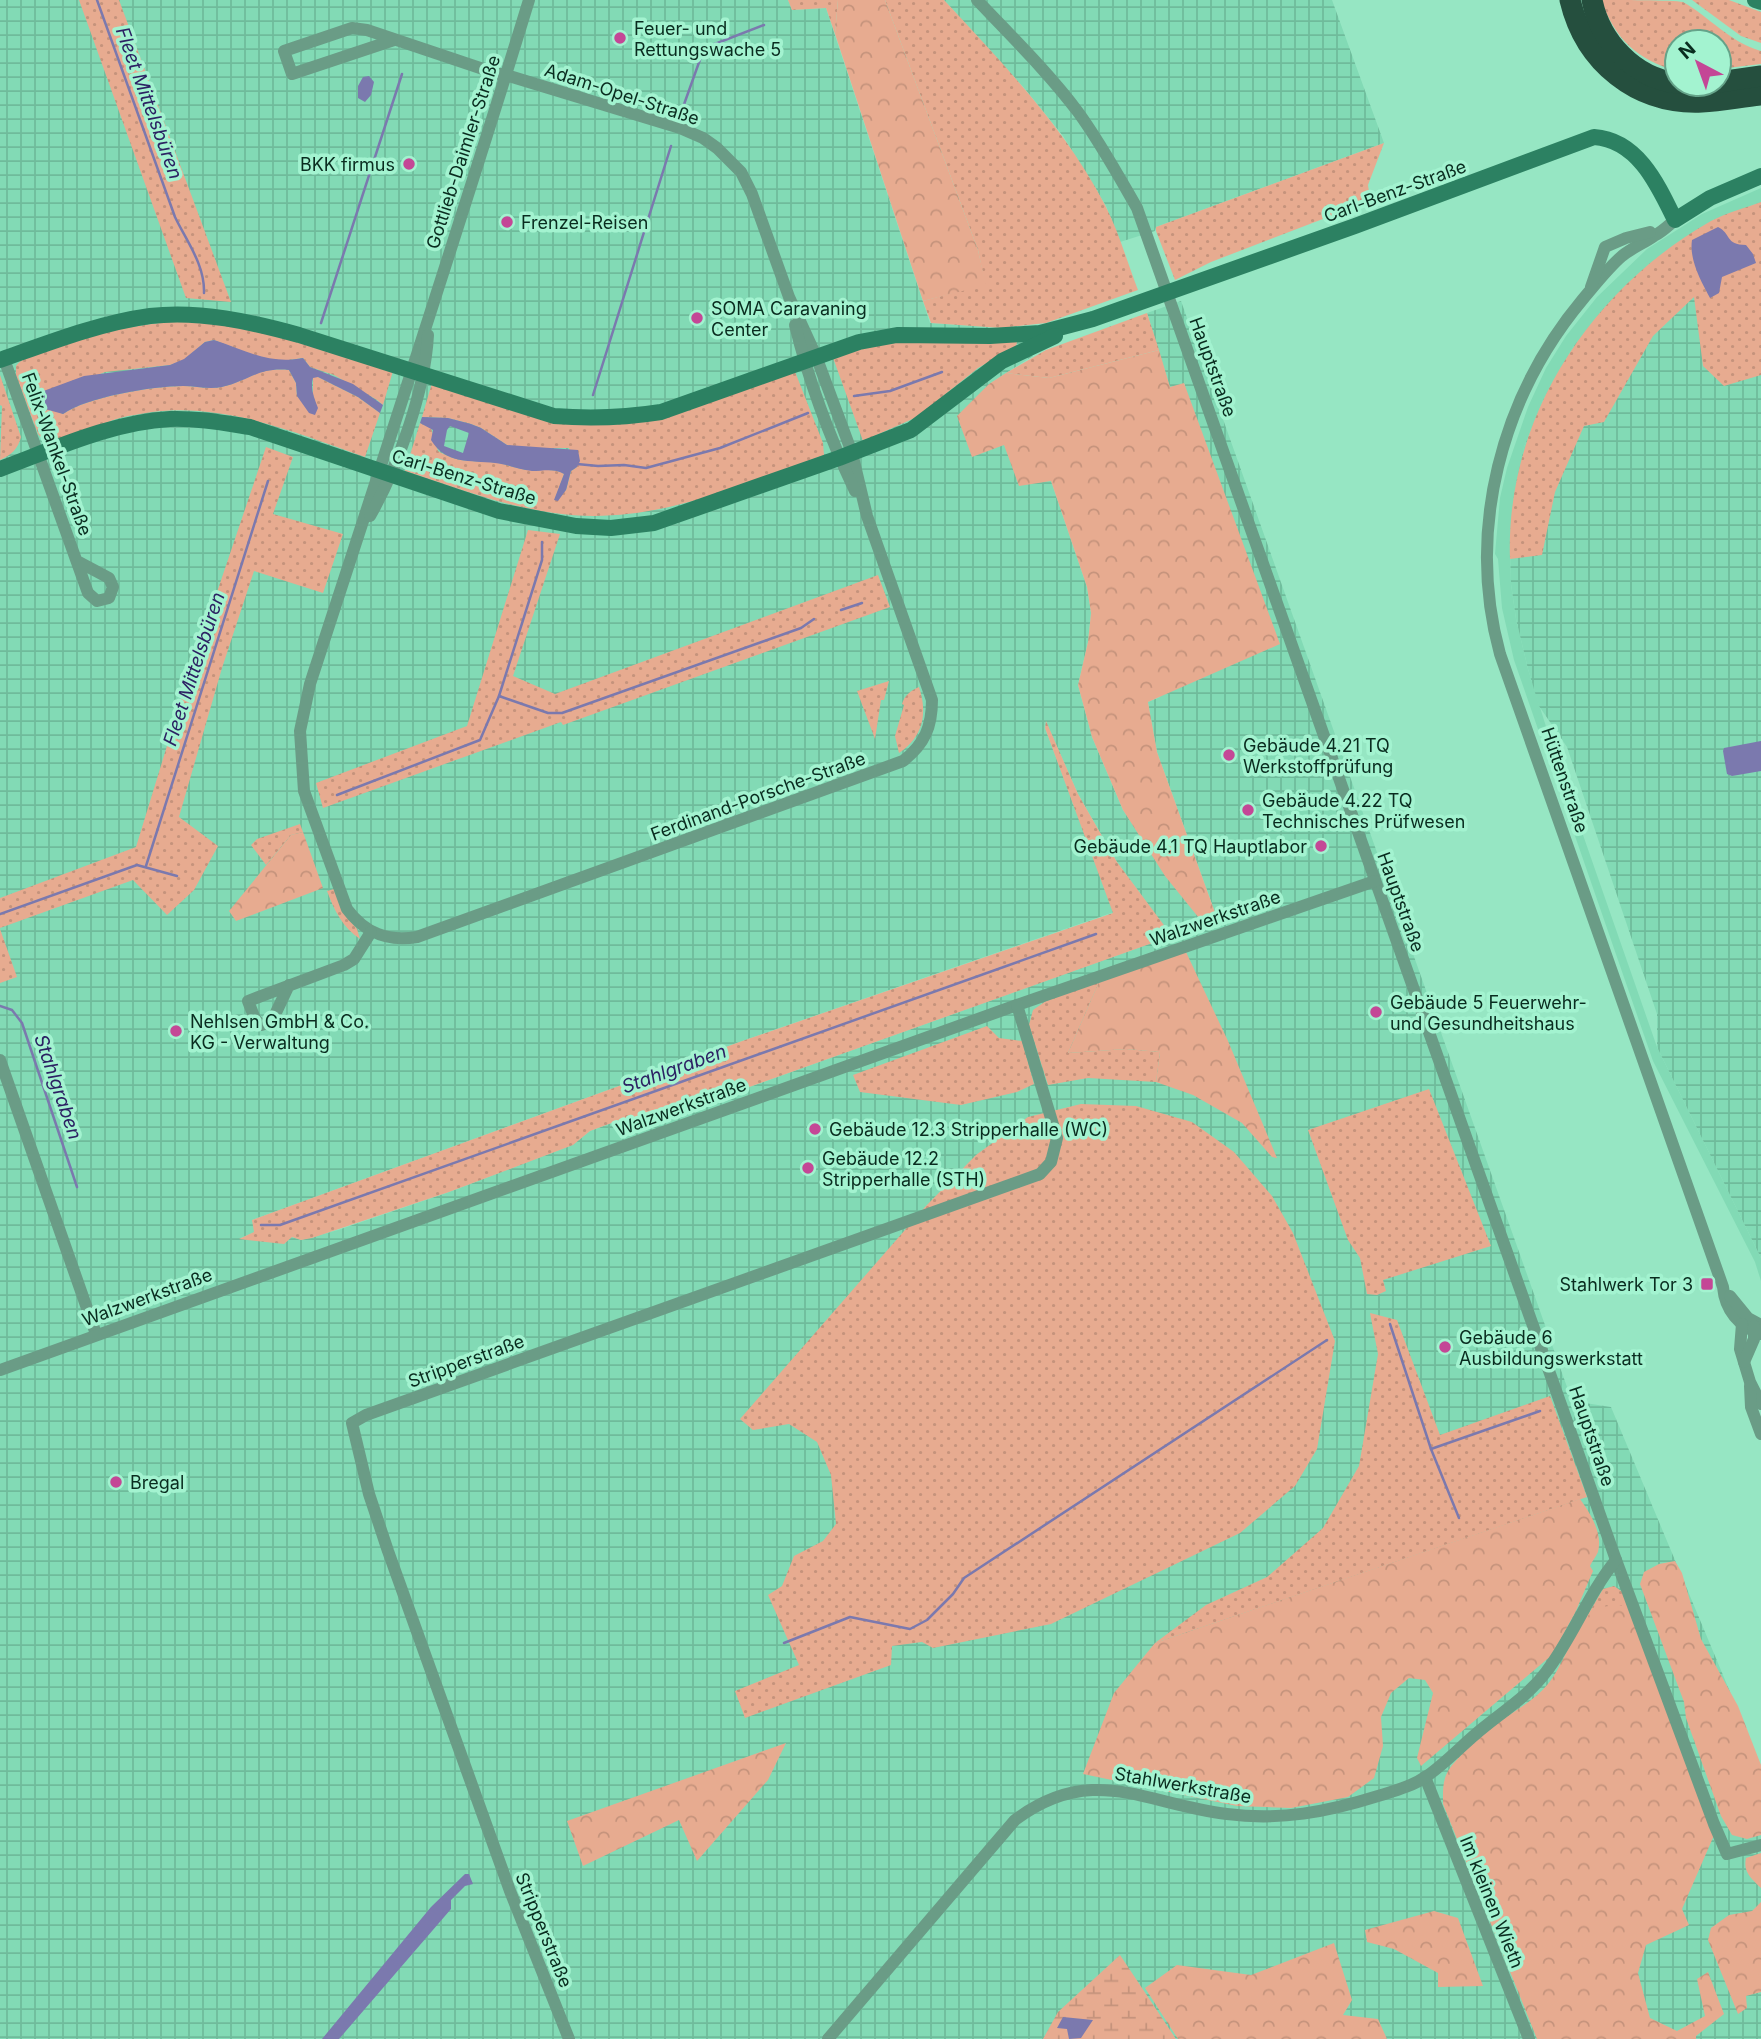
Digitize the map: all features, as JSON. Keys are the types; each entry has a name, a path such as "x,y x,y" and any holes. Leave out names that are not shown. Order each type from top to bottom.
{"highway":[{"path":"1570,0 1579,28 1597,58 1619,79 1634,88 1650,95 1682,102 1761,95"},
{"path":"1591,0 1598,20 1613,47 1643,72 1663,80"},
{"path":"1733,80 1761,76"}],"street":[{"name":"Gottlieb-Daimler-Straße","path":"371,932 355,920 347,909 304,792 300,730 310,684 358,537 385,474 418,373 430,314 529,0"},
{"name":"Hauptstraße","path":"977,0 1078,112 1105,151 1137,208 1616,1560 1714,1824 1727,1854 1761,1845"},
{"path":"1755,0 1761,2"},
{"name":"Adam-Opel-Straße","path":"394,40 292,74 284,51 352,28 367,30 680,128 703,138 741,172 752,194 810,358"},
{"name":"Carl-Benz-Straße","path":"2,359 104,326 151,316 194,316 269,326 554,416 595,420 661,412 859,342 897,335 990,336 1040,333 1093,319 1594,137 1622,146 1644,165 1656,180 1675,220"},
{"name":"Hüttenstraße","path":"1590,291 1605,247 1626,238 1643,236 1710,198 1761,176"},
{"name":"Hüttenstraße","path":"1675,220 1654,237 1621,257 1590,291 1551,342 1535,370 1509,431 1494,481 1487,522 1489,600 1500,654 1723,1287 1724,1299 1731,1314 1754,1327"},
{"name":"Carl-Benz-Straße","path":"0,469 122,426 170,419 198,420 250,427 369,465 385,474 519,516 576,526 611,528 654,523 911,430 1002,360 1093,319"},
{"name":"Ferdinand-Porsche-Straße","path":"371,932 392,938 417,937 892,766 911,756 928,733 932,721 932,700 810,358"},
{"name":"Felix-Wankel-Straße","path":"2,359 77,561"},
{"name":"Walzwerkstraße","path":"0,1370 1017,1005 1375,881"},
{"path":"289,985 354,959 371,932"},
{"name":"Stripperstraße","path":"569,2039 506,1882 388,1551 369,1494 352,1423 1040,1174 1051,1162 1057,1138 1017,1005"},
{"path":"0,1060 96,1334"},
{"path":"1754,1327 1740,1349 1750,1382 1761,1404"},
{"path":"1750,1382 1751,1407 1761,1434"},
{"name":"Stahlwerkstraße","path":"828,2039 1015,1820 1031,1808 1059,1796 1099,1788 1228,1815 1288,1816 1341,1807 1398,1789 1425,1777 1482,1728 1531,1691 1548,1670 1600,1579 1616,1560"},
{"name":"Im kleinen Wieth","path":"1425,1777 1529,2039"}],"shaded area":[{"path":"0,0 788,0 792,10 826,8 930,323 1001,328 1019,326 1033,356 989,384 1004,445 1051,481 1087,587 1091,613 1088,642 1078,685 1092,737 1123,810 1204,923 1217,918 1157,752 1148,702 1160,697 1185,384 1170,388 1147,313 1181,301 1572,1401 1611,1407 1761,1766 1761,2039 0,2039","holes":["1046,722 1078,794 1117,862 1171,936 685,1110 663,1117 625,1118 590,1131 572,1145 449,1192 338,1230 301,1240 292,1237 241,1238 255,1232 252,1220 745,1040 1114,912 1045,728"]},
{"path":"944,0 1332,0 1384,143 1120,242 1106,206 1063,136 1025,89"},
{"path":"369,76 374,82 371,95 365,102 358,98 358,86 363,77"},
{"path":"1761,188 1761,202 1713,220 1573,347 1544,398 1524,447 1510,550 1516,619 1528,669 1553,749 1657,1047 1761,1258 1761,1281 1755,1262 1653,1061 1514,660 1502,608 1498,559 1495,554 1500,498 1507,468 1528,407 1546,368 1566,336 1597,297 1647,249 1702,214"},
{"path":"1761,202 1761,1258 1657,1047 1657,1014 1567,747 1539,706 1528,669 1516,619 1510,550 1514,494 1524,447 1544,398 1573,347 1607,304 1646,267 1713,220"},
{"path":"1718,227 1731,241 1746,245 1756,263 1722,277 1719,293 1710,298 1694,263 1692,240"},
{"path":"214,340 268,358 303,358 310,367 353,384 383,405 380,413 358,397 318,377 313,378 312,386 318,408 315,415 309,413 297,396 296,383 289,370 261,372 217,388 183,386 138,390 88,402 63,414 45,409 37,400 32,402 30,396 84,376 170,365 184,359 205,342"},
{"path":"422,417 448,418 481,428 507,445 578,450 580,461 571,471 566,490 558,501 554,500 564,474 553,470 532,471 500,464 459,460 437,448 431,440 433,430 420,423","holes":["450,426 469,433 463,453 444,446"]},
{"path":"1761,741 1761,771 1732,776 1727,774 1724,748"},
{"path":"465,1874 469,1874 473,1884 465,1886 451,1900 451,1909 339,2039 322,2039 431,1907"},
{"path":"1063,2017 1093,2020 1081,2038 1069,2039 1067,2029 1057,2028"}],"green space":[{"path":"79,0 119,0 231,302 186,298"},
{"path":"788,0 838,0 835,34 826,8 792,10"},
{"path":"838,0 885,0 978,250 986,285 923,301 835,34"},
{"path":"885,0 944,0 1032,97 1071,149 1105,205 1138,290 1046,323 1001,328 931,323 923,301 985,284 978,250"},
{"path":"1601,0 1683,2 1720,28 1663,28 1663,66 1629,46 1607,14"},
{"path":"1692,0 1729,0 1761,12 1761,43 1741,36"},
{"path":"1733,37 1761,51 1761,64 1733,67"},
{"path":"1384,143 1368,185 1371,206 1349,209 1211,262 1175,280 1156,227"},
{"path":"1761,202 1761,375 1724,386 1703,366 1694,297 1653,336 1604,422 1584,426 1555,492 1542,555 1510,559 1512,507 1522,456 1540,408 1564,363 1593,321 1628,283 1668,249 1711,221"},
{"path":"1147,313 1159,350 1049,378 1006,373 1046,350"},
{"path":"184,320 271,332 393,371 383,405 334,375 310,367 303,358 282,361 258,357 214,340 205,342 184,360 170,365 105,372 37,400 63,414 88,402 138,390 183,386 216,388 260,372 289,370 296,383 297,396 317,408 313,395 313,377 358,397 380,413 365,457 261,422 180,410 132,415 51,441 44,441 38,434 16,375 16,366 46,348 69,341 95,334"},
{"path":"1014,339 1017,342 1016,347 978,368 917,417 863,441 832,355 868,343"},
{"path":"1159,350 1170,387 1184,383 1280,644 1148,702 1157,752 1217,918 1203,923 1165,876 1123,810 1092,737 1078,685 1088,642 1091,613 1087,587 1051,481 1019,486 1004,445 972,457 957,416 989,384 1006,373 1049,378"},
{"path":"794,369 823,443 824,455 692,501 624,514 589,516 554,513 497,501 405,471 420,423 431,428 438,451 454,458 498,463 527,470 553,470 564,474 555,499 566,490 571,471 577,467 569,448 521,448 507,445 471,424 448,418 422,417 432,383 601,424"},
{"path":"0,375 21,437 14,451 0,460 2,406"},
{"path":"266,447 293,457 273,514 343,534 323,593 254,571 222,668 179,817 218,846 194,890 167,915 133,880 0,928 0,898 136,847 186,684"},
{"path":"528,530 560,534 513,676 555,694 878,575 890,607 323,808 316,783 467,726"},
{"path":"889,681 884,700 881,700 875,739 857,691"},
{"path":"919,687 923,706 921,724 914,740 899,753 895,736 904,705 902,704 908,694"},
{"path":"1046,721 1078,794 1117,862 1172,936 685,1110 663,1117 625,1118 590,1131 573,1145 449,1192 312,1238 301,1240 292,1237 284,1244 239,1239 254,1232 252,1220 745,1040 1113,913 1045,728"},
{"path":"300,824 303,832 291,835 266,865 251,845 257,839"},
{"path":"303,832 323,888 236,921 229,911 291,835"},
{"path":"334,889 360,939 349,930 336,912 327,891"},
{"path":"0,929 17,977 0,983"},
{"path":"1186,952 1228,1041 1277,1158 1272,1157 1242,1123 1193,1095 1156,1082 1160,1052 1126,1049 1068,1053 1099,982"},
{"path":"1099,982 1068,1053 1126,1049 1160,1052 1156,1082 1088,1078 1048,1085 1029,1025 1033,1010 1046,1001"},
{"path":"987,1026 999,1038 1022,1041 1034,1084 1017,1092 961,1105 860,1092 853,1075"},
{"path":"1429,1089 1491,1246 1383,1280 1386,1291 1377,1295 1367,1294 1360,1258 1348,1240 1308,1130"},
{"path":"1081,1104 1136,1106 1192,1122 1234,1152 1272,1196 1293,1233 1335,1341 1317,1449 1295,1486 1240,1533 1051,1624 933,1648 922,1642 892,1646 891,1665 745,1718 735,1691 799,1665 768,1595 782,1586 794,1556 823,1541 836,1524 831,1475 817,1442 789,1424 753,1430 740,1419 925,1207 976,1155 1028,1117"},
{"path":"1370,1313 1397,1320 1440,1435 1550,1396 1587,1497 1155,1643 1206,1605 1267,1577 1323,1528 1359,1466 1378,1354"},
{"path":"1580,1499 1597,1531 1598,1552 1590,1566 1593,1571 1575,1613 1552,1655 1421,1766 1417,1758 1433,1693 1425,1680 1409,1678 1391,1693 1381,1717 1383,1746 1374,1778 1348,1797 1291,1808 1237,1806 1083,1774 1114,1693 1155,1643"},
{"path":"1675,1561 1682,1573 1701,1639 1738,1706 1761,1765 1761,1835 1747,1839 1732,1835 1721,1816 1686,1718 1684,1702 1640,1584 1644,1572 1659,1564"},
{"path":"1614,1586 1624,1593 1629,1608 1583,1623 1603,1589"},
{"path":"1619,1605 1629,1608 1715,1833 1682,1909 1689,1925 1646,1945 1638,1973 1650,2018 1677,2031 1705,2016 1697,1979 1708,1972 1724,2014 1696,2036 1696,2039 1537,2039 1443,1804 1444,1781 1447,1772 1467,1749 1543,1690 1587,1617 1599,1608"},
{"path":"786,1743 768,1780 697,1861 679,1820 583,1866 567,1821"},
{"path":"1761,1853 1761,1888 1749,1875 1745,1863 1746,1858"},
{"path":"1761,1902 1761,1992 1746,1996 1747,2008 1738,2014 1708,1940 1711,1928 1729,1915 1752,1911"},
{"path":"1434,1911 1458,1918 1483,1986 1438,1987 1438,1973 1394,1949 1367,1942 1365,1930"},
{"path":"1334,1943 1352,2000 1343,2015 1378,2019 1387,2039 1178,2039 1145,1988 1177,1965 1251,1975"},
{"path":"1120,1955 1176,2039 1043,2039 1058,2012"}],"waterway":[{"name":"Fleet Mittelsbüren","path":"97,0 175,217 202,273 204,293"},
{"name":"Fleet Mittelsbüren","path":"682,110 707,47 764,25"},
{"name":"Fleet Mittelsbüren","path":"321,323 402,74"},
{"name":"Fleet Mittelsbüren","path":"593,395 671,146"},
{"name":"Fleet Mittelsbüren","path":"854,396 890,391 942,372"},
{"name":"Fleet Mittelsbüren","path":"577,464 646,468 720,448 808,413"},
{"name":"Fleet Mittelsbüren","path":"146,866 268,481"},
{"name":"Fleet Mittelsbüren","path":"337,795 480,740 499,696 542,560 542,542"},
{"name":"Fleet Mittelsbüren","path":"841,610 862,603"},
{"name":"Fleet Mittelsbüren","path":"499,696 548,713 562,713 801,628 814,619"},
{"name":"Fleet Mittelsbüren","path":"0,914 137,865 177,876"},
{"name":"Stahlgraben","path":"261,1225 280,1225 1096,934"},
{"name":"Stahlgraben","path":"0,1006 12,1010 22,1023 77,1187"},
{"path":"1390,1324 1431,1449 1459,1518"},
{"path":"784,1643 850,1617 910,1629 927,1620 953,1594 964,1578 1327,1340"},
{"path":"1431,1449 1540,1411"}],"place":[{"name":"Feuer- und Rettungswache 5","path":"620,38"},
{"name":"BKK firmus","path":"409,164"},
{"name":"Frenzel-Reisen","path":"507,222"},
{"name":"SOMA Caravaning Center","path":"697,318"},
{"name":"Gebäude 4.21 TQ Werkstoffprüfung","path":"1229,755"},
{"name":"Gebäude 4.22 TQ Technisches Prüfwesen","path":"1248,810"},
{"name":"Gebäude 4.1 TQ Hauptlabor","path":"1321,846"},
{"name":"Gebäude 5 Feuerwehr- und Gesundheitshaus","path":"1376,1012"},
{"name":"Nehlsen GmbH & Co. KG - Verwaltung","path":"176,1031"},
{"name":"Gebäude 12.3 Stripperhalle (WC)","path":"815,1129"},
{"name":"Gebäude 12.2 Stripperhalle (STH)","path":"808,1168"},
{"name":"Stahlwerk Tor 3","path":"1707,1284"},
{"name":"Gebäude 6 Ausbildungswerkstatt","path":"1445,1347"},
{"name":"Bregal","path":"116,1482"}]}
